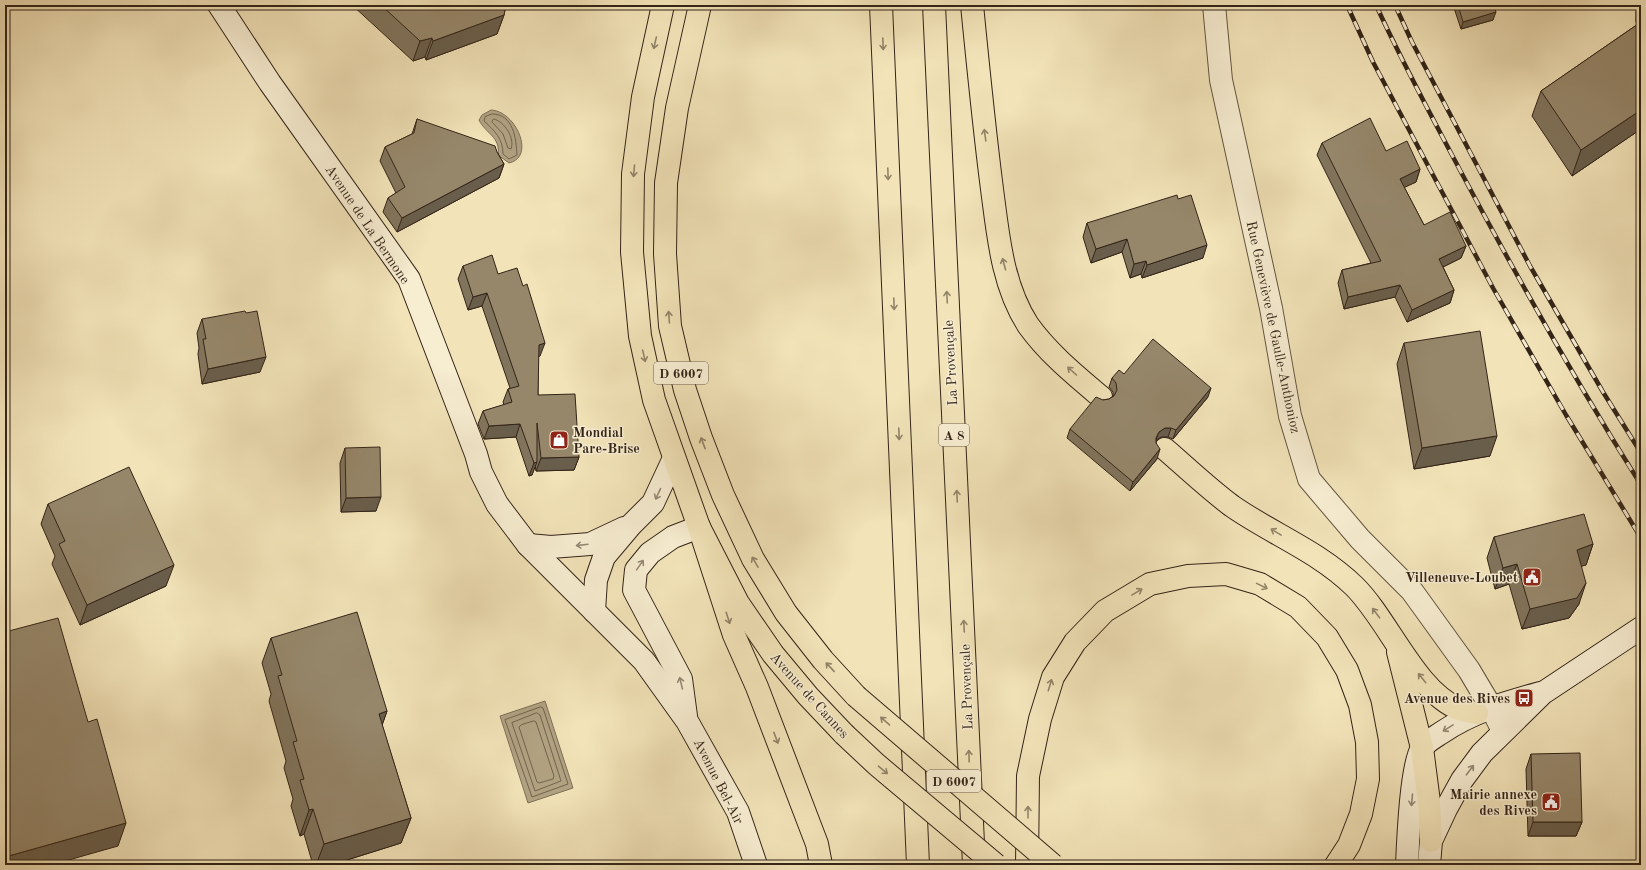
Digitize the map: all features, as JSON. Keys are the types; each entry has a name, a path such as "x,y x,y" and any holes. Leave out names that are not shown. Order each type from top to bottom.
{"main road":[{"name":"D 6007","path":"663,5 643,97 633,174 632,252 640,336 654,400 674,458"},
{"name":"D 6007","path":"700,5 677,108 666,183 665,254 670,326 685,390 701,438 723,495 753,559 786,613 823,660 856,696 1053,865"},
{"path":"881,5 918,865"},
{"name":"La Provençale","path":"934,5 974,865"},
{"path":"972,5 982,116 1001,250 1012,294 1028,324 1051,353 1101,398"},
{"path":"1165,449 1232,506 1325,562 1354,586 1377,614 1397,646 1427,684 1444,701 1460,709 1484,710"},
{"name":"Avenue de Cannes","path":"674,458 699,527 738,603 773,654 808,696 844,734 876,764 996,865"},
{"path":"699,527 734,635 757,687 814,836 821,865"},
{"path":"1027,865 1028,776 1040,719 1053,678 1075,642 1105,611 1150,584 1188,576 1226,574 1260,584 1298,606 1328,637 1347,670 1360,705 1367,742 1368,778 1361,814 1349,845 1336,865"},
{"path":"1397,646 1422,748 1429,802 1431,841"}],"street":[{"name":"Avenue de La Bermone","path":"219,5 270,83 408,279 482,472 497,504 528,545 594,611"},
{"name":"Rue Geneviève de Gaulle-Anthonioz","path":"1214,5 1221,80 1271,308 1290,416 1309,479 1360,539 1412,591 1469,670 1484,710 1503,731"},
{"path":"594,611 596,580 604,557 631,525 653,503 674,458"},
{"path":"528,545 551,547 590,544 631,525"},
{"name":"Avenue Bel-Air","path":"687,721 681,679 634,590 636,570 650,552 673,537 699,527"},
{"name":"Avenue Bel-Air","path":"594,611 644,661 687,721 738,812 756,865"},
{"path":"1429,865 1431,841 1462,780 1482,753 1543,693 1641,628"},
{"path":"1407,865 1414,777 1417,761 1422,748 1429,741 1452,726 1484,710 1543,693"}],"water":[{"path":"491,110 500,112 508,118 520,135 522,144 521,152 517,159 509,163 498,155 495,139 479,120 482,115"},
{"path":"545,701 573,788 528,803 500,716"}],"building":[{"path":"381,5 506,5 504,15 433,41 432,38 420,41"},
{"path":"1458,5 1494,5 1496,12 1463,22"},
{"path":"1641,22 1641,110 1581,150 1541,91"},
{"path":"1370,118 1386,151 1407,141 1420,169 1400,179 1424,225 1450,212 1466,246 1439,259 1454,290 1412,310 1400,285 1348,297 1342,270 1381,261 1322,143"},
{"path":"417,119 495,146 504,164 402,218 388,198 405,187 385,147 414,133"},
{"path":"1177,195 1178,199 1191,195 1207,245 1147,265 1146,261 1134,264 1127,239 1096,249 1087,223"},
{"path":"492,255 498,274 517,268 523,286 527,284 545,343 539,345 538,395 575,394 579,457 541,458 537,423 537,462 534,463 520,424 489,426 483,411 512,402 508,389 519,386 487,293 473,297 463,266"},
{"path":"245,311 246,313 257,311 266,357 208,369 203,339 206,339 202,319"},
{"path":"1480,331 1497,436 1422,448 1404,343"},
{"path":"1153,339 1211,388 1176,430 1165,428 1159,432 1156,438 1156,443 1160,449 1133,482 1070,429 1096,397 1103,400 1114,396 1117,390 1116,383 1112,378 1119,370 1124,374"},
{"path":"380,447 381,497 346,498 345,448"},
{"path":"129,467 174,565 87,605 59,544 65,541 48,504"},
{"name":"Villeneuve-Loubet","path":"1584,514 1593,544 1577,550 1586,583 1577,598 1530,609 1517,564 1503,568 1494,537"},
{"path":"357,612 387,711 379,714 411,818 324,844 313,809 309,810 300,780 304,779 293,742 297,741 278,676 282,675 271,638"},
{"path":"58,618 88,722 97,719 126,823 5,857 5,632"},
{"name":"Mairie annexe des Rives","path":"1580,753 1582,822 1533,822 1531,754"}],"railway":[{"path":"1347,5 1373,62 1493,288 1566,415 1641,538"},
{"path":"1376,5 1417,89 1504,252 1548,330 1641,485"},
{"path":"1395,5 1412,42 1530,266 1603,392 1641,453"}],"place":[{"name":"Mondial Pare-Brise","path":"559,440"},
{"name":"Villeneuve-Loubet","path":"1532,577"},
{"name":"Avenue des Rives","path":"1524,698"},
{"name":"Mairie annexe des Rives","path":"1551,802"}]}
